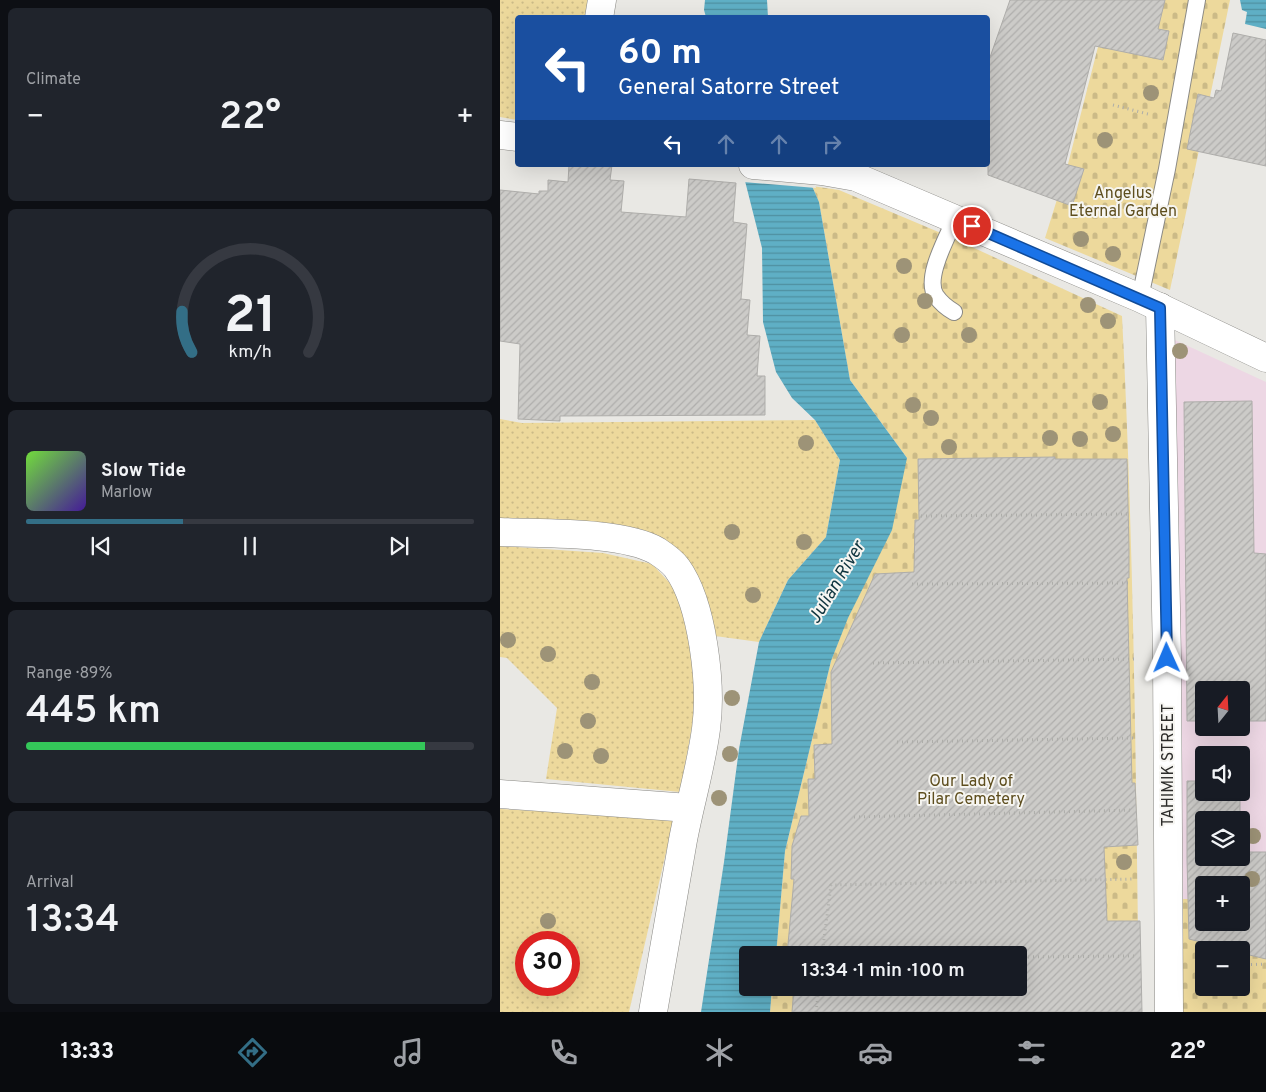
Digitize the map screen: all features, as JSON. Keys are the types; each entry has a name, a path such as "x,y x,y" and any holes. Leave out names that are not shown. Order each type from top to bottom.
{"street":[{"path":"600,15 602,0"},
{"path":"500,135 515,137"},
{"path":"776,167 822,171 856,177 1150,303 1266,358"},
{"name":"TAHIMIK STREET","path":"1150,303 1164,513 1166,582 1169,1012"},
{"path":"500,532 601,537 629,541 656,551 676,567 692,597 704,647 708,685 706,728 689,808 653,1012"},
{"path":"500,794 689,808"}],"lane":[{"path":"1150,303 1176,120 1196,0"},
{"path":"954,312 936,295 932,284 933,273 955,219"}],"path":[{"path":"1112,105 1176,120"},
{"path":"921,516 1164,513"},
{"path":"912,584 1166,582"},
{"path":"874,662 1167,658"},
{"path":"897,742 1167,738"},
{"path":"854,817 1168,810"},
{"path":"823,946 831,885 1168,878"},
{"path":"1027,957 1168,956"},
{"path":"1250,965 1266,964"},
{"path":"816,1012 818,996"}],"shaded area":[{"path":"1175,340 1266,382 1266,896 1250,889 1250,876 1195,876 1195,899 1180,899"}],"green space":[{"path":"500,0 593,0 590,15 515,15 515,120 500,117"},
{"name":"Angelus Eternal Garden","path":"1110,0 1230,0 1170,290 1045,238 1068,164"},
{"name":"Our Lady of Pilar Cemetery","path":"812,186 839,190 948,236 1122,316 1132,577 1139,1012 770,1012 771,996 1027,996 1027,946 777,946 785,851 831,661 907,458 850,380 819,202"},
{"path":"500,419 522,423 815,420 840,460 826,537 788,580 759,642 715,636 690,566 500,523"},
{"path":"500,546 603,553 652,564 680,594 696,655 695,711 680,792 546,779 557,708 507,658 500,657"},
{"path":"500,809 674,818 629,1012 500,1012"},
{"path":"1266,896 1266,1012 1179,1012 1180,899 1195,899 1195,931 1250,931 1250,913"}],"water":[{"path":"705,0 767,0 768,15 705,15"},
{"path":"1240,0 1266,0 1266,29 1245,24 1247,12 1242,10"},
{"name":"Julian River","path":"745,181 812,186 819,202 850,380 907,458 892,530 848,618 831,661 785,851 777,946 739,946 739,996 771,996 770,1012 701,1012 739,749 759,642 788,580 826,537 840,460 815,420 792,398 776,372 763,322 762,248"}],"pier":[{"path":"740,167 808,167 816,188 743,182"}],"building":[{"path":"1010,0 1165,0 1158,29 1169,31 1163,60 1095,46 1065,164 1084,169 1072,206 988,175 988,167 990,167 990,57"},
{"path":"1233,33 1266,40 1266,166 1187,149 1198,94 1214,98 1216,90 1221,91"},
{"path":"569,167 612,167 610,180 624,181 621,212 686,217 689,179 736,183 733,222 747,224 741,299 750,300 747,335 760,336 757,376 765,376 765,415 560,416 560,421 518,419 520,344 500,341 500,190 539,194 539,191 548,191 548,180 568,182"},
{"path":"1252,401 1254,553 1266,554 1266,721 1250,721 1250,681 1195,681 1195,721 1187,721 1184,402"},
{"name":"Our Lady of Pilar Cemetery","path":"1055,457 1055,459 1127,459 1129,578 1127,578 1132,783 1135,783 1138,845 1104,847 1107,921 1140,921 1142,1012 792,1012 793,996 1027,996 1027,946 788,946 794,879 791,879 792,846 801,816 809,816 808,779 815,779 814,745 832,744 831,672 875,574 914,572 915,520 919,520 918,459"},
{"path":"1187,781 1195,781 1195,801 1240,801 1240,811 1195,811 1195,866 1250,866 1250,852 1266,852 1266,959 1250,955 1250,941 1197,941 1189,939"}],"route":[{"path":"972,226 1160,308 1167,658"}]}
